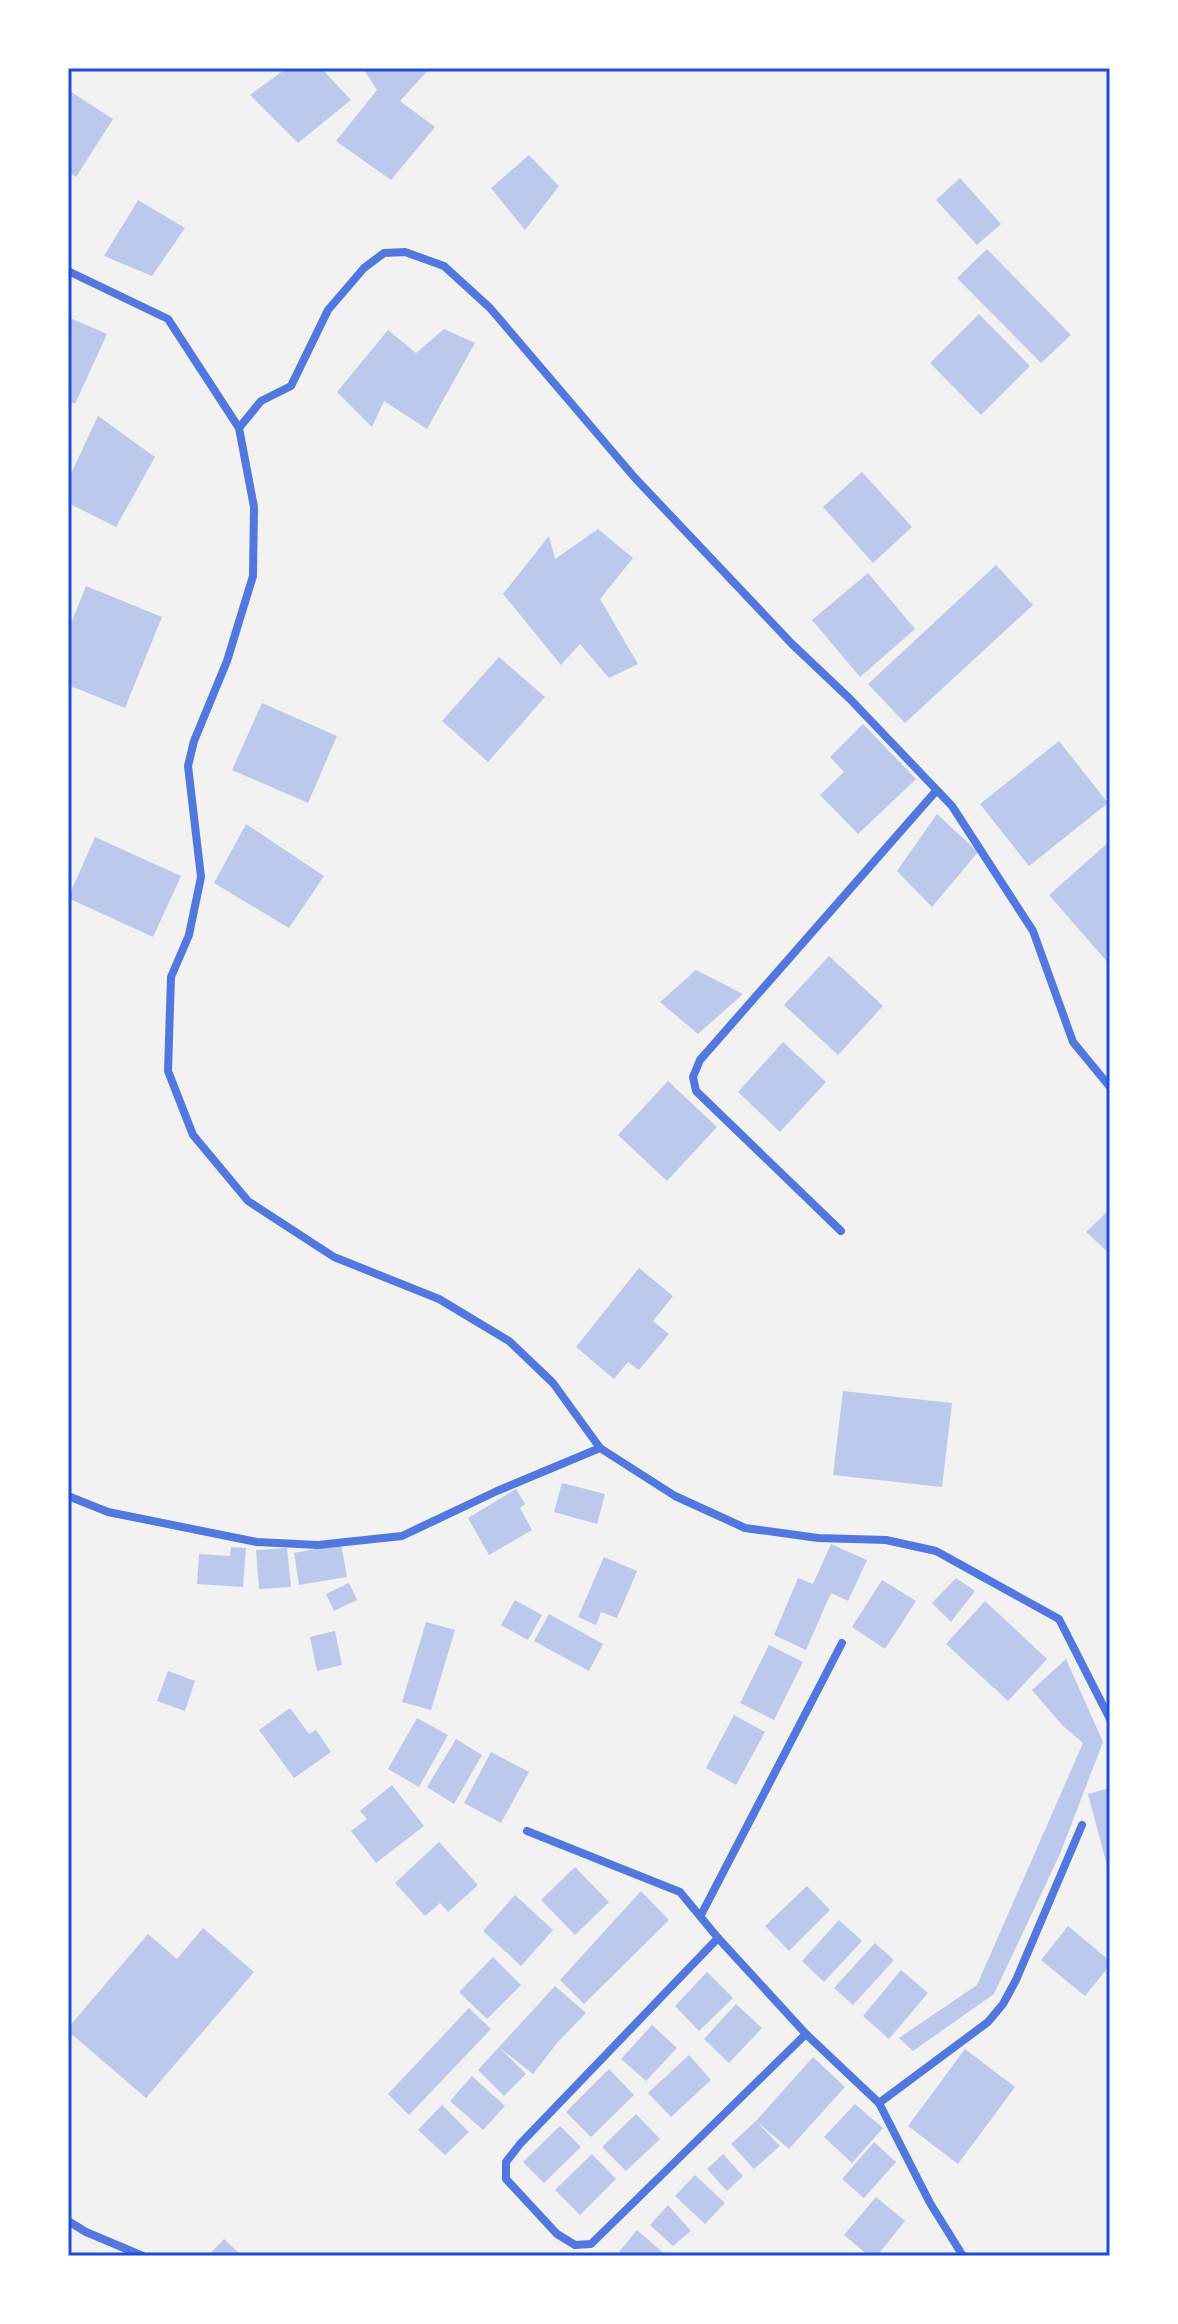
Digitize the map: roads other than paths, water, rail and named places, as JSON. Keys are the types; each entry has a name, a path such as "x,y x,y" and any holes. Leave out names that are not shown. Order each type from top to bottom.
{"street":[{"path":"239,428 261,401 291,386 328,310 364,268 384,253 405,252 444,266 490,308 645,489 952,806 1033,931 1073,1042 1110,1087"},
{"path":"68,271 168,319 239,428 254,507 253,576 227,661 194,741 188,766 201,877 189,935 171,977 168,1071 193,1135 248,1201 334,1257 439,1299 509,1341 553,1383 600,1448 675,1496 745,1528 818,1538 886,1540 936,1551 1059,1619 1110,1719"},
{"path":"841,1231 696,1091 693,1077 700,1060 936,791"},
{"path":"68,1496 108,1512 257,1542 318,1545 402,1536 497,1491 600,1448"},
{"path":"701,1915 842,1643"},
{"path":"879,2103 988,2022 1003,2004 1082,1825"},
{"path":"527,1831 680,1892 806,2034 879,2103 930,2203 963,2256"},
{"path":"718,1938 520,2144 506,2162 506,2179 557,2234 575,2245 591,2244 806,2034"},
{"path":"68,2221 143,2256"}]}
